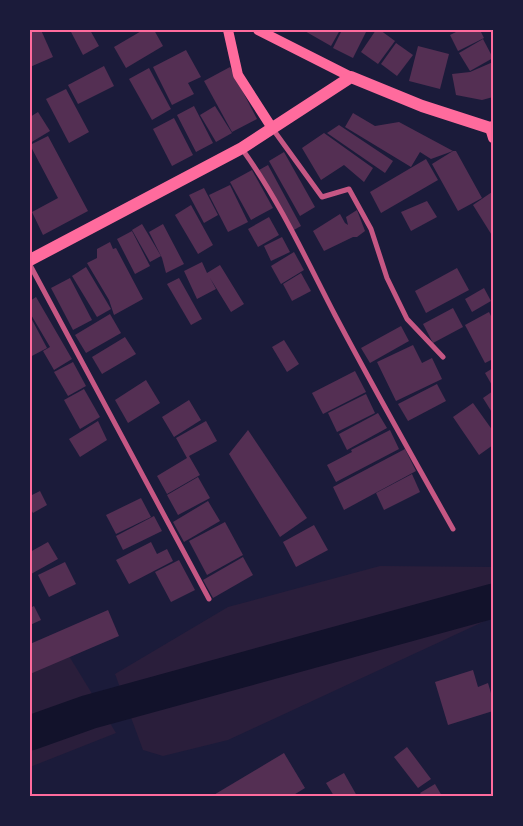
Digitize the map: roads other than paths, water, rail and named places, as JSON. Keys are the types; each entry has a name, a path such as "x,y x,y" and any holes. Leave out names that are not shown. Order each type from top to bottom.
{"main road":[{"path":"228,30 238,75 272,128"},
{"path":"258,30 350,77 422,106 492,131"},
{"path":"30,260 242,148 350,77"}],"street":[{"path":"272,128 322,197 349,189 371,229 387,278 407,319 443,357"},
{"path":"242,148 255,166 285,219 399,434 453,529"},
{"path":"30,265 209,600"}],"waterway":[{"path":"30,733 89,712 493,601"}]}
